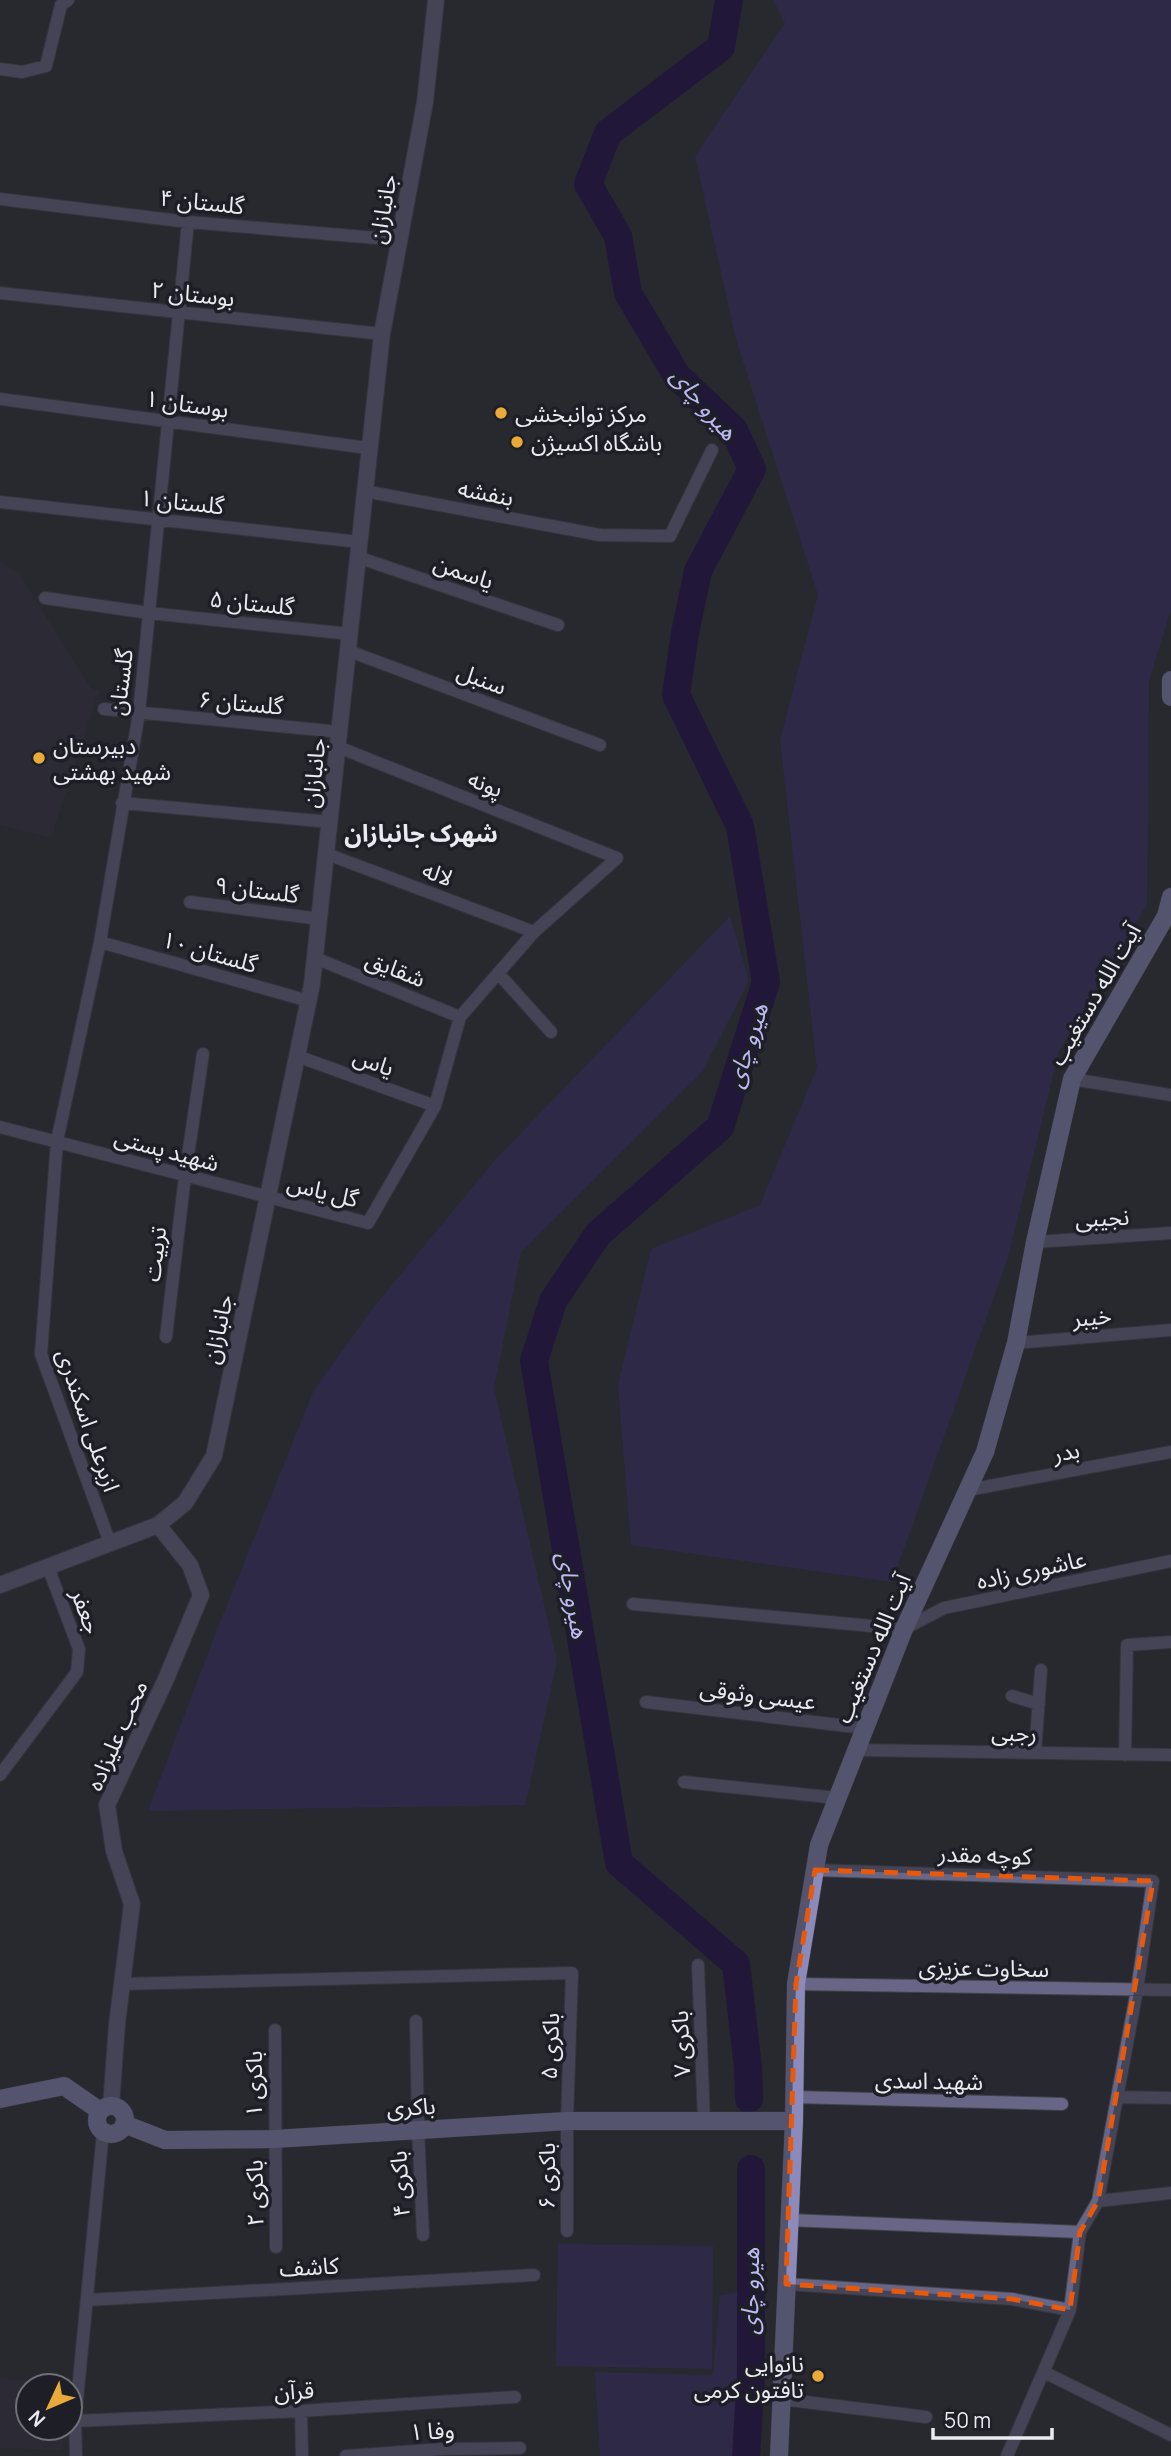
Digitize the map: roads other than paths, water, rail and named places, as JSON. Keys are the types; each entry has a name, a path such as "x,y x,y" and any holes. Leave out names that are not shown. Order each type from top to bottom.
{"main road":[{"path":"1171,680 1171,696"},
{"name":"آیت الله دستغیب","path":"779,2456 794,2121 796,1984 819,1845 904,1629 985,1452 1016,1343 1035,1241 1072,1079 1166,916 1171,897"},
{"path":"0,2099 64,2086 105,2109 121,2111 124,2124 119,2131 112,2134 103,2132 96,2119 105,2109"},
{"name":"باکری","path":"124,2124 164,2140 274,2139 567,2121 794,2121"}],"street":[{"path":"0,69 22,72 46,66 61,5 68,0"},
{"name":"جانبازان","path":"0,1585 158,1525 185,1503 214,1456 309,1001 382,334 425,102 436,0"},
{"name":"گلستان ۴","path":"0,199 188,222 400,240"},
{"name":"گلستان","path":"57,1141 100,942 139,713 188,222"},
{"name":"بوستان ۲","path":"0,293 382,334"},
{"name":"بوستان ۱","path":"0,399 368,448"},
{"name":"بنفشه","path":"364,491 600,535 670,536 712,450"},
{"name":"گلستان ۱","path":"0,502 158,520 358,550"},
{"name":"یاسمن","path":"358,550 558,625"},
{"name":"گلستان ۵","path":"45,598 350,634"},
{"name":"سنبل","path":"349,651 600,745"},
{"name":"گلستان ۶","path":"104,709 339,740"},
{"name":"پونه","path":"339,740 617,858 534,932"},
{"path":"122,803 330,822"},
{"name":"لاله","path":"327,854 534,932"},
{"name":"گلستان ۹","path":"190,902 320,919"},
{"path":"435,1106 460,1017 534,932"},
{"name":"گلستان ۱۰","path":"100,942 309,1001"},
{"name":"شقایق","path":"315,958 460,1017"},
{"path":"498,973 551,1032"},
{"name":"تربیت","path":"166,1337 203,1054"},
{"name":"یاس","path":"298,1056 435,1106"},
{"path":"1072,1079 1171,1095"},
{"name":"گل یاس","path":"268,1198 368,1223 435,1106"},
{"name":"شهید پستی","path":"0,1126 268,1198"},
{"name":"ازبرعلی اسکندری","path":"57,1141 41,1354 110,1543"},
{"name":"نجیبی","path":"1035,1241 1171,1233"},
{"name":"خیبر","path":"1016,1343 1171,1330"},
{"name":"بدر","path":"968,1490 1171,1452"},
{"name":"محب علیزاده","path":"105,2109 132,1904 114,1851 107,1805 166,1679 201,1595 190,1565 158,1525"},
{"name":"عاشوری زاده","path":"904,1629 944,1608 1171,1561"},
{"name":"جعفر","path":"0,1774 77,1672 79,1649 48,1567"},
{"path":"633,1604 904,1629"},
{"path":"1125,1755 1127,1645 1171,1642"},
{"path":"1035,1753 1041,1670"},
{"path":"1012,1696 1039,1704"},
{"name":"عیسی وثوقی","path":"646,1702 864,1728"},
{"name":"رجبی","path":"856,1750 1171,1755"},
{"path":"684,1782 837,1798"},
{"name":"کوچه مقدر","path":"815,1870 1153,1881 1137,1990"},
{"name":"باکری ۷","path":"698,1965 704,2122"},
{"name":"باکری ۵","path":"122,1984 572,1973 567,2121"},
{"name":"سخاوت عزیزی","path":"796,1984 1171,1990"},
{"path":"1007,2456 1070,2310 1080,2232 1098,2201 1137,1990"},
{"name":"باکری ۴","path":"416,2021 423,2235"},
{"name":"باکری ۱","path":"274,2139 275,2030"},
{"name":"شهید اسدی","path":"794,2097 1062,2104"},
{"path":"1117,2097 1171,2098"},
{"name":"باکری ۶","path":"567,2121 567,2231"},
{"path":"80,2372 103,2132"},
{"name":"باکری ۲","path":"274,2139 276,2247"},
{"path":"1098,2201 1171,2193"},
{"path":"789,2220 1080,2232"},
{"name":"کاشف","path":"87,2300 534,2275"},
{"path":"786,2284 1012,2299 1070,2310"},
{"path":"1044,2372 1171,2435"},
{"name":"قرآن","path":"84,2421 301,2411 515,2397"},
{"path":"781,2399 926,2417"},
{"path":"301,2411 302,2456"},
{"name":"وفا ۱","path":"346,2456 443,2449 520,2448"}],"waterway":[{"name":"هیرو چای","path":"729,0 721,47 608,133 588,184 618,236 628,293 677,376 734,430 752,469 698,571 676,695 740,826 766,982 720,1127 598,1234 553,1301 534,1361 619,1863 736,1964 749,2099"},
{"name":"هیرو چای","path":"746,2456 751,2374 751,2169"}],"place":[{"name":"مرکز توانبخشی","path":"501,413"},
{"name":"باشگاه اکسیژن","path":"517,442"},
{"name":"دبیرستان شهید بهشتی","path":"39,758"},
{"name":"نانوایی تافتون کرمی","path":"818,2376"}],"district":[{"name":"شهرک جانبازان","path":"421,832"}]}
